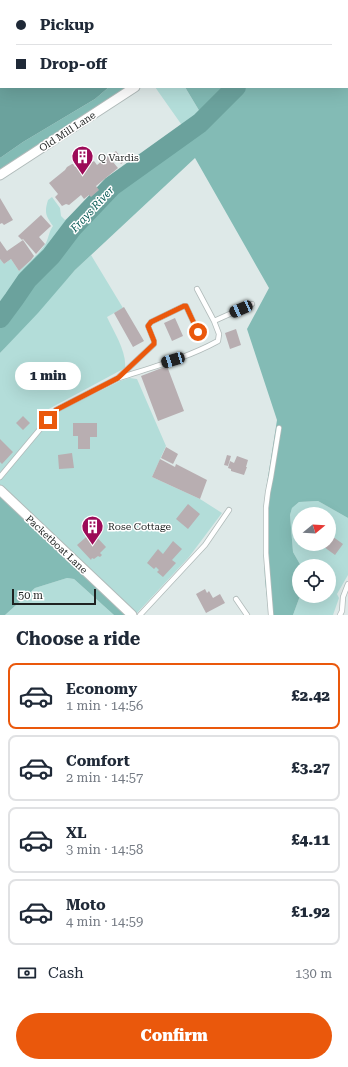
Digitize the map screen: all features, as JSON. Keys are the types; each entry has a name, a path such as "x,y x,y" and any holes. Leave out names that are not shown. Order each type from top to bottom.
{"street":[{"name":"Old Mill Lane","path":"0,175 133,88"},
{"name":"Packetboat Lane","path":"0,490 132,615"}],"lane":[{"path":"0,477 56,410 118,378 198,351 218,341 219,334 214,321 197,289"},
{"path":"214,321 252,304"},
{"path":"118,378 154,344 148,326 151,322 186,306 198,332"},
{"path":"271,615 266,553 266,508 279,428"},
{"path":"140,615 204,545 229,510"},
{"path":"340,615 342,611 343,597 348,584"},
{"path":"236,599 247,615"}],"shaded area":[{"path":"0,88 108,88 95,99 23,142 0,158"},
{"path":"108,88 129,88 0,173 0,158 23,142 95,99"},
{"path":"156,88 186,88 203,117 186,131"},
{"path":"186,88 232,88 203,117"},
{"path":"236,88 348,88 348,518 336,511 336,507 329,507 318,501 299,502 292,507 290,515 292,551 297,559 292,559 292,603 297,603 293,615 269,615 265,580 265,496 277,420 247,329 269,288 195,158 75,270 38,313 0,353 0,321 28,283 54,256 74,230 113,187 201,124"},
{"path":"52,197 60,208 61,216 65,220 87,202 89,205 23,278 0,306 0,259 4,264 11,259 19,271 40,251 46,243 53,226 47,217 46,211 48,200"},
{"path":"91,255 123,308 107,317 122,349 125,368 45,411 57,412 120,381 130,378 137,379 166,446 152,477 200,499 222,513 189,557 137,613 0,487 0,353 75,270"},
{"path":"0,496 127,615 114,615 74,579 67,578 35,588 5,615 0,615"},
{"path":"318,501 329,507 293,507 299,502"},
{"path":"292,508 292,540 290,515"},
{"path":"336,511 348,518 348,575 337,594 339,598 333,615 293,615 297,603 336,603 336,559 297,559 293,552 336,551"},
{"path":"67,578 74,579 114,615 5,615 35,588"}],"building":[{"name":"Q Vardis","path":"116,151 120,156 113,162 118,168 96,186 99,190 91,197 89,195 84,199 81,195 69,205 66,204 62,206 55,197 58,194 49,183 72,164 75,167 85,159 89,164 94,161 97,165"},
{"path":"123,156 126,160 121,164 118,160"},
{"path":"0,198 13,220 4,225 2,223 0,224"},
{"path":"41,215 51,226 39,237 45,244 36,254 23,239 22,240 18,236"},
{"path":"23,240 34,256 19,271 11,259 4,264 0,259 0,241 7,251"},
{"path":"124,307 144,341 133,347 114,313"},
{"path":"175,318 183,336 172,341 164,323"},
{"path":"236,329 241,345 230,349 225,333"},
{"path":"167,366 184,411 158,421 141,376"},
{"path":"23,416 30,423 23,430 16,423"},
{"path":"73,423 97,423 97,437 90,437 90,449 78,449 78,436 73,436"},
{"path":"0,439 13,452 2,464 0,462"},
{"path":"166,447 178,454 173,464 161,458"},
{"path":"72,453 74,468 59,469 58,455"},
{"path":"227,455 231,456 228,466 224,465"},
{"path":"237,456 248,460 244,475 231,471 231,469 228,468 230,461 234,463"},
{"path":"160,459 175,467 176,464 207,480 200,499 152,477"},
{"path":"188,504 200,514 188,529 176,519"},
{"name":"Rose Cottage","path":"92,532 106,547 100,553 102,555 100,557 98,556 94,559 92,558 91,560 77,545"},
{"path":"336,539 343,544 335,555 330,551 336,551"},
{"path":"173,541 182,549 172,560 176,563 163,577 157,572 159,570 156,567 154,569 147,563 158,549 163,554"},
{"path":"205,589 207,593 209,591 213,598 220,594 225,603 206,613 196,594"}],"waterway":[{"name":"Frays River","path":"0,318 27,280 51,256 73,227 112,186 200,123 235,88"}],"place":[{"name":"Q Vardis","path":"82,176"},
{"name":"Rose Cottage","path":"92,546"}],"route":[{"path":"48,420 56,410 118,378 136,362 154,344 148,326 151,322 186,306 198,332"}]}
